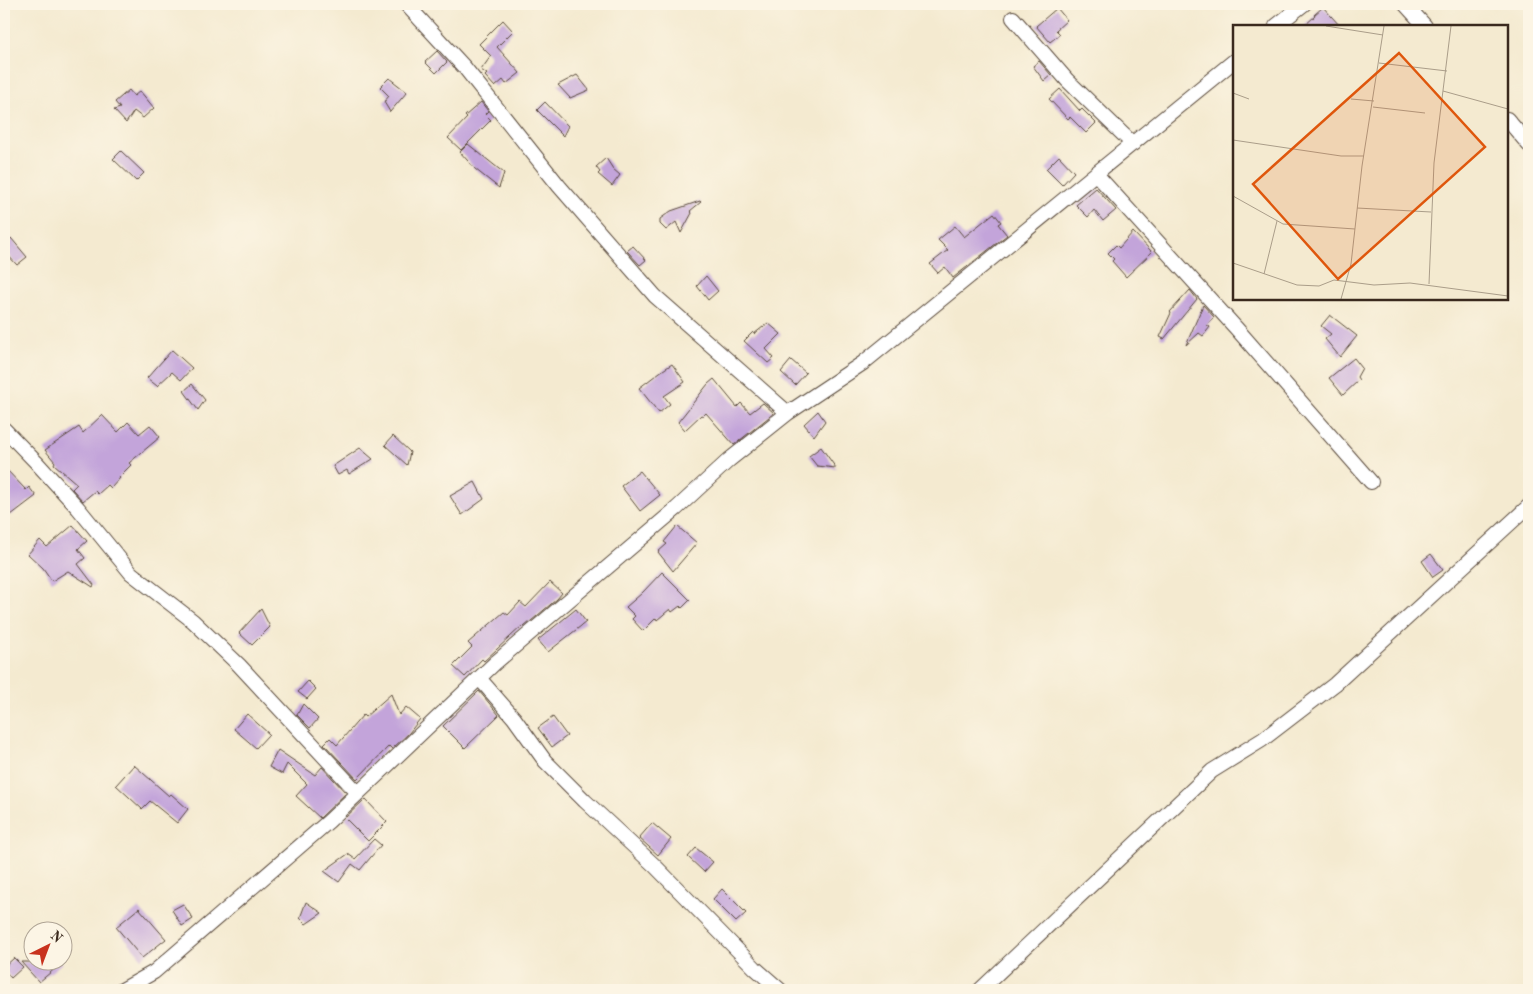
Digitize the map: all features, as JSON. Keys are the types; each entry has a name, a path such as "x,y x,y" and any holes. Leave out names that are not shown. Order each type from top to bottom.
{"street":[{"path":"406,4 465,68 559,186 655,296 788,413"},
{"path":"1277,25 1304,4"},
{"path":"1405,4 1424,25"},
{"path":"1012,18 1067,80 1132,144"},
{"path":"122,990 154,972 329,821 495,662 676,509 729,460 788,413 862,363 1233,62"},
{"path":"1508,120 1529,144"},
{"path":"1096,174 1236,328 1371,482"},
{"path":"4,428 78,508 131,572 193,621 239,665 358,793"},
{"path":"980,990 1212,771 1262,740 1335,684 1529,506"},
{"path":"479,678 514,718 545,761 655,866 755,968 780,990"}],"building":[{"path":"1323,7 1339,25 1305,25"},
{"path":"1057,8 1067,20 1056,30 1060,34 1050,42 1036,26"},
{"path":"503,20 513,31 497,47 520,73 506,84 503,80 495,87 485,76 487,74 481,70 491,56 479,44"},
{"path":"437,51 447,62 436,73 425,62"},
{"path":"1039,61 1051,75 1044,81 1033,66"},
{"path":"577,75 589,90 570,98 558,85"},
{"path":"389,78 407,92 390,112 384,102 389,96 380,87"},
{"path":"1060,89 1080,111 1082,109 1096,123 1086,133 1070,117 1068,119 1049,99"},
{"path":"129,90 134,96 140,91 154,108 143,118 134,111 126,123 114,110 120,108 115,102"},
{"path":"481,102 488,111 485,114 491,120 461,150 448,138 467,118 465,116"},
{"path":"545,102 568,126 563,136 537,110"},
{"path":"468,144 504,173 499,188 475,169 460,152"},
{"path":"121,151 144,173 136,181 113,159"},
{"path":"1059,156 1074,172 1062,185 1046,169"},
{"path":"606,158 613,169 620,175 612,186 598,174 600,172 596,167"},
{"path":"1096,188 1116,210 1103,221 1094,210 1088,217 1076,205"},
{"path":"700,201 690,211 692,213 681,233 676,222 666,230 660,224 660,219 671,211"},
{"path":"994,213 1001,222 998,224 1007,235 953,278 945,267 938,273 930,264 948,250 938,240 955,226 964,237"},
{"path":"1133,232 1152,252 1126,277 1112,261 1114,259 1108,253 1116,245 1119,248"},
{"path":"11,238 27,257 17,265 4,251 4,244"},
{"path":"633,246 646,260 640,265 627,251"},
{"path":"706,276 718,291 708,300 697,286"},
{"path":"1190,290 1197,299 1164,339 1160,337 1170,312"},
{"path":"1203,305 1214,317 1207,325 1210,327 1203,336 1199,333 1186,345"},
{"path":"1330,315 1357,336 1340,357 1325,339 1331,334 1321,326"},
{"path":"768,323 781,334 766,349 774,358 768,363 744,341 753,332 754,334"},
{"path":"172,350 192,368 181,380 172,372 157,386 147,378"},
{"path":"1354,358 1362,368 1357,377 1359,380 1343,395 1329,378"},
{"path":"791,360 806,373 795,385 781,372"},
{"path":"672,364 685,382 664,396 670,404 659,413 639,388"},
{"path":"714,379 737,407 741,403 750,413 763,403 774,413 734,445 706,413 703,416 701,415 685,430 678,422"},
{"path":"192,384 205,400 198,410 184,391"},
{"path":"818,411 825,421 814,436 804,424"},
{"path":"102,415 118,432 128,422 139,434 150,425 160,437 129,463 131,465 111,488 108,485 98,494 95,491 83,501 72,489 77,484 54,464 55,462 45,450 79,427 83,433"},
{"path":"393,436 410,452 407,465 385,445"},
{"path":"821,447 836,468 817,466 809,456"},
{"path":"360,448 373,459 349,474 347,470 338,475 333,466"},
{"path":"4,467 26,490 29,487 36,496 11,515 4,509"},
{"path":"640,471 660,495 640,511 621,486"},
{"path":"475,482 484,499 462,515 450,496"},
{"path":"73,525 87,541 78,549 85,558 78,564 94,585 93,587 68,571 52,581 43,568 28,554 40,540 47,547"},
{"path":"677,526 697,543 673,571 658,552 667,544 664,542"},
{"path":"1431,554 1443,570 1433,577 1422,561"},
{"path":"662,572 690,600 682,608 680,606 672,612 670,609 657,620 656,618 643,631 632,619 635,616 626,607"},
{"path":"550,582 562,593 557,599 524,627 522,626 484,661 482,659 465,677 453,666 472,647 468,643 504,612 508,615 520,602 526,607"},
{"path":"261,609 270,627 252,645 239,633"},
{"path":"576,609 586,622 548,652 538,640"},
{"path":"308,681 316,689 307,699 298,692"},
{"path":"479,691 499,715 465,748 443,726"},
{"path":"391,694 399,715 406,707 420,719 409,733 392,749 389,746 357,779 324,744 330,738 337,745 363,715 365,717"},
{"path":"303,704 318,719 310,728 297,715"},
{"path":"247,714 269,734 256,748 234,729"},
{"path":"553,717 567,736 552,747 538,728"},
{"path":"278,750 315,775 322,767 346,793 320,818 296,796 307,784 287,764 282,774 269,767"},
{"path":"134,765 169,796 171,794 188,809 177,823 150,801 142,809 116,785"},
{"path":"365,799 387,822 368,841 345,818"},
{"path":"652,823 671,839 658,855 639,838"},
{"path":"374,839 381,845 360,870 352,864 339,882 324,871 348,854 355,859"},
{"path":"696,848 713,862 704,872 688,857"},
{"path":"722,889 746,913 736,922 713,899"},
{"path":"306,902 322,913 306,924 300,918"},
{"path":"183,904 193,919 182,926 172,910"},
{"path":"139,908 166,939 142,958 116,927"},
{"path":"14,958 22,966 11,978 4,970 4,967"},
{"path":"30,972 51,972 39,982"}]}
